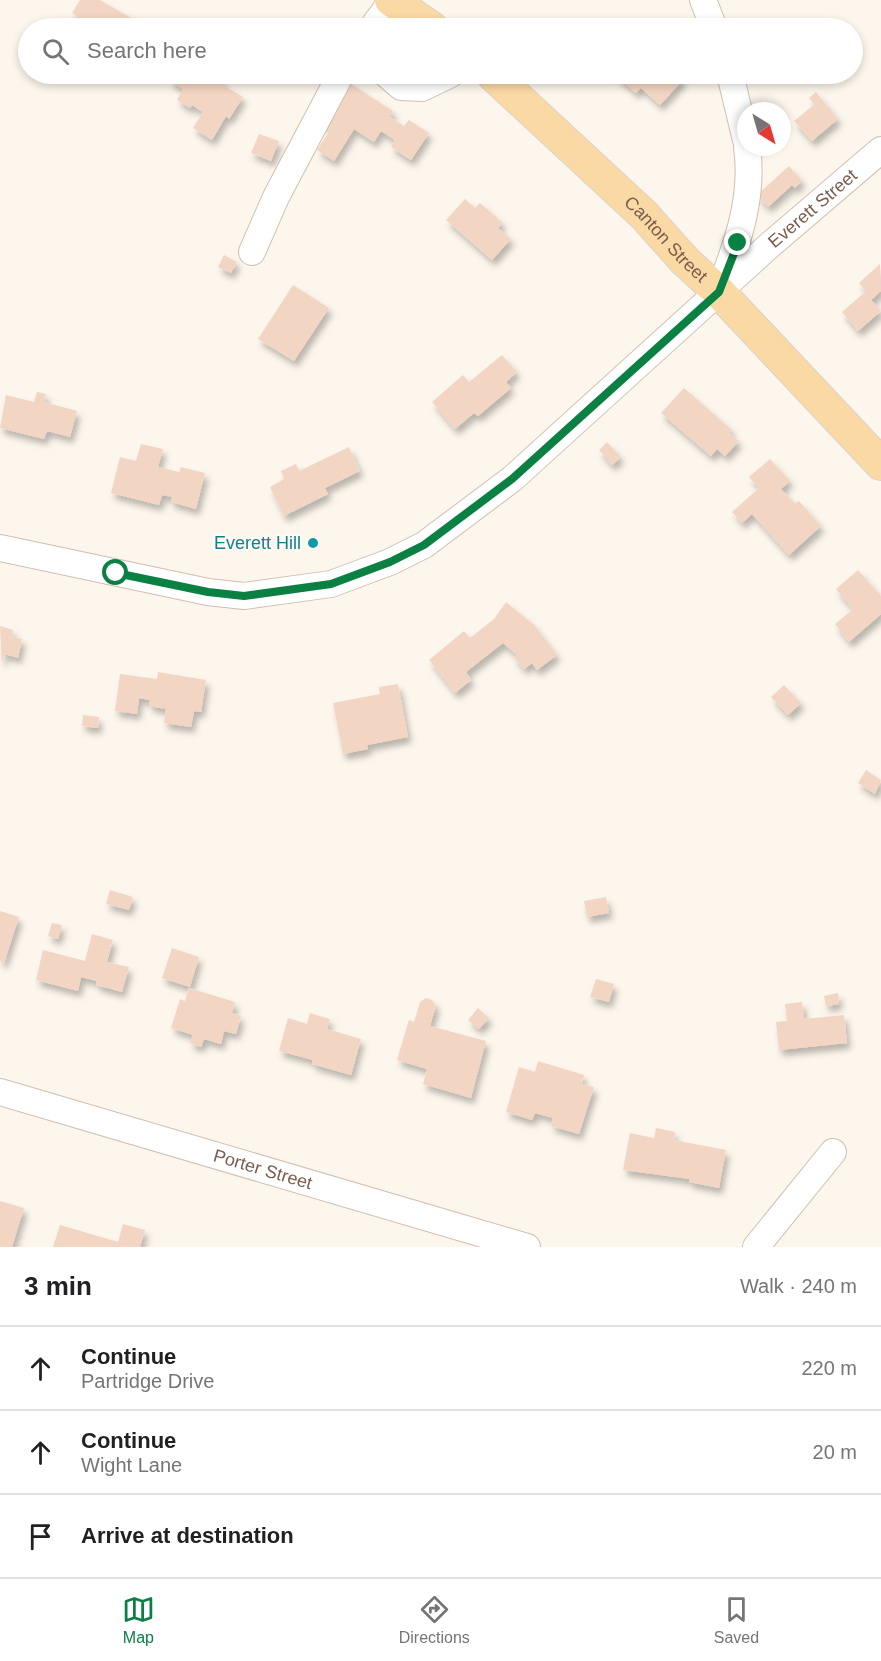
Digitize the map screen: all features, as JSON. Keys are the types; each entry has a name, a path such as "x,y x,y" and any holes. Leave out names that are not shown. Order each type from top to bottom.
{"main road":[{"path":"391,0 417,18"},
{"name":"Canton Street","path":"503,84 644,215 685,261 719,292 881,464"}],"street":[{"path":"379,18 391,0"},
{"path":"703,0 710,18"},
{"path":"252,252 276,196 336,84"},
{"path":"398,84 401,87 422,88 430,84"},
{"path":"732,84 737,103"},
{"name":"Everett Street","path":"0,548 217,593 244,596 331,584 390,562 424,545 512,479 719,292 881,150"},
{"path":"719,292 738,243 748,199 747,156"},
{"name":"Porter Street","path":"0,1092 527,1247"},
{"path":"756,1247 833,1152"}],"building":[{"path":"80,0 100,0 132,18 81,18 72,13"},
{"path":"175,84 221,84 243,97 229,119 226,116 212,140 193,128 203,112 192,105 190,108 177,100 183,89"},
{"path":"347,84 351,84 393,111 390,117 404,126 409,120 429,133 411,160 391,147 395,140 381,131 374,142 354,129 334,161 317,150 330,130 322,124"},
{"path":"626,84 679,84 660,105 641,88 636,93"},
{"path":"816,92 838,119 812,141 794,121 815,104 809,98"},
{"path":"259,134 279,141 271,161 251,153"},
{"path":"789,166 802,181 795,188 792,185 768,207 757,195"},
{"path":"465,199 475,208 480,203 503,223 498,228 511,239 492,260 446,220"},
{"path":"224,255 237,262 231,273 218,267"},
{"path":"880,264 881,291 871,300 881,311 858,331 842,312 866,291 859,283"},
{"path":"293,285 329,308 294,361 258,339"},
{"path":"502,355 517,372 506,382 511,388 478,416 474,413 455,429 432,402 463,375 469,382"},
{"path":"684,388 732,430 729,433 739,441 725,456 717,449 711,456 661,413"},
{"path":"37,392 46,394 44,402 77,411 70,437 47,431 44,439 0,428 6,395 34,402"},
{"path":"607,442 621,457 612,465 599,450"},
{"path":"141,444 163,449 158,467 179,472 181,467 205,473 196,509 171,502 172,497 162,495 159,505 111,493 120,457 136,461"},
{"path":"349,447 360,471 325,488 328,494 284,516 270,487 284,479 281,471 296,464 299,471"},
{"path":"770,459 790,481 781,489 795,504 799,501 821,526 789,555 752,514 742,523 732,512 759,488 749,477"},
{"path":"858,570 881,596 881,614 849,642 835,624 853,609 836,589"},
{"path":"506,602 534,625 557,655 537,670 532,663 524,669 514,657 517,655 503,643 466,672 471,680 455,693 429,660 464,631 470,638 494,619"},
{"path":"0,626 13,630 11,636 22,639 18,658 5,654 2,664"},
{"path":"158,672 206,680 201,712 194,711 191,727 164,723 166,709 149,706 150,700 139,698 137,714 115,711 120,674 157,679"},
{"path":"398,684 408,737 367,745 368,749 343,754 333,703 380,694 379,687"},
{"path":"784,685 801,703 788,715 771,697"},
{"path":"83,715 99,717 98,728 82,726"},
{"path":"866,770 881,780 875,794 858,783"},
{"path":"110,890 133,897 129,910 106,904"},
{"path":"606,897 609,913 587,917 584,901"},
{"path":"0,911 19,917 4,963 0,961"},
{"path":"52,923 62,925 58,939 48,936"},
{"path":"92,934 113,940 107,962 129,967 122,992 96,985 97,981 81,977 78,991 36,980 43,950 85,961"},
{"path":"172,948 199,957 190,987 162,978"},
{"path":"596,979 614,984 609,1002 590,997"},
{"path":"189,988 235,1002 232,1013 241,1016 236,1034 224,1031 221,1044 204,1039 201,1047 190,1043 193,1035 171,1028 180,999 185,1001"},
{"path":"838,993 839,1004 826,1006 824,996"},
{"path":"426,998 432,1000 436,1006 430,1026 486,1041 471,1098 423,1084 427,1069 397,1060 409,1020 414,1022 420,1002"},
{"path":"802,1002 804,1019 844,1015 847,1043 779,1050 776,1022 787,1021 785,1004"},
{"path":"478,1008 489,1018 479,1029 468,1020"},
{"path":"310,1013 330,1019 327,1029 361,1039 351,1075 312,1064 313,1060 279,1051 288,1018 307,1024"},
{"path":"538,1061 584,1075 582,1084 594,1087 579,1134 551,1126 553,1118 535,1113 532,1120 506,1112 519,1067 535,1072"},
{"path":"656,1128 675,1132 674,1140 726,1150 719,1188 689,1182 690,1179 623,1170 630,1133 654,1138"},
{"path":"0,1201 24,1208 12,1247 0,1247"},
{"path":"123,1224 145,1230 140,1247 53,1247 60,1225 118,1242"}],"place":[{"name":"Everett Hill","path":"313,543"}],"route":[{"path":"116,573 208,592 244,596 331,584 390,562 424,545 512,479 719,292 738,243"}]}
